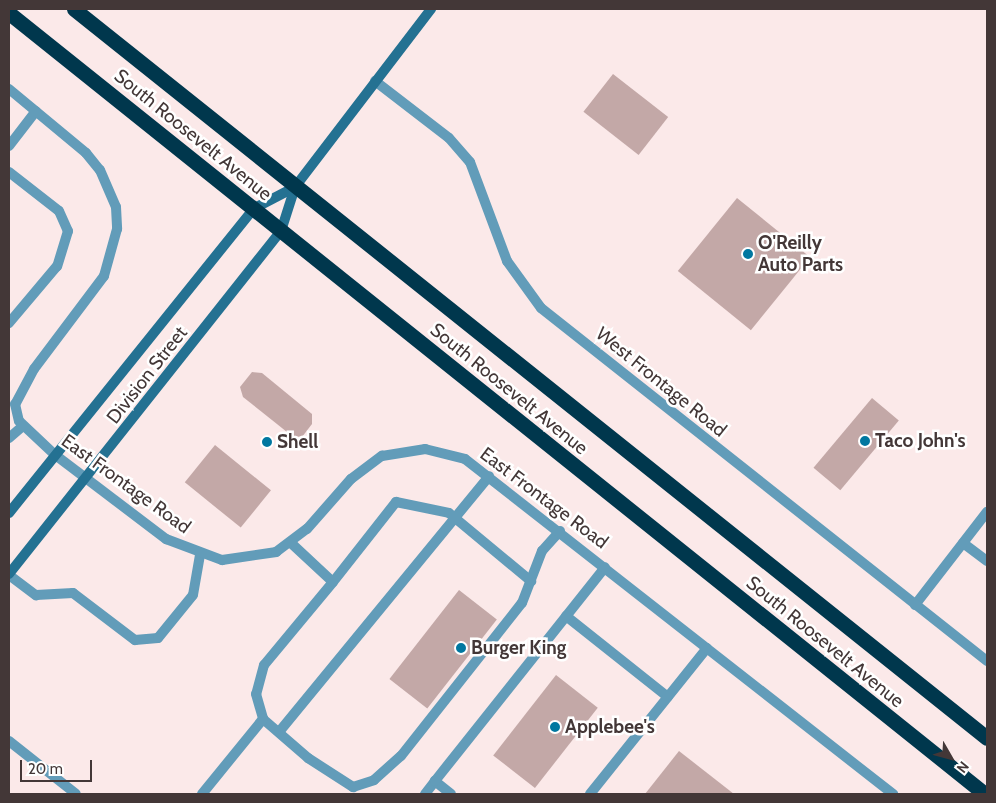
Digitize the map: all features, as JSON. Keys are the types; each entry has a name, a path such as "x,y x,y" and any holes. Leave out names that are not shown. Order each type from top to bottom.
{"highway":[{"name":"South Roosevelt Avenue","path":"74,9 987,738"},
{"name":"South Roosevelt Avenue","path":"9,13 985,794"}],"main road":[{"name":"Division Street","path":"9,574 88,479 281,231 295,186 431,9"},
{"name":"Division Street","path":"9,513 54,454 253,209 295,186"}],"street":[{"name":"West Frontage Road","path":"376,81 464,154 476,173 507,261 541,308 987,661"},
{"name":"East Frontage Road","path":"9,89 36,111 100,170 112,191 116,229 104,276 34,369 12,408 23,426 54,454 166,539 200,556 222,560 258,558 291,543 351,479 382,456 425,449 445,452 490,476 893,794"},
{"path":"9,146 36,111"},
{"path":"9,172 59,211 68,231 67,246 56,266 9,323"},
{"path":"9,438 23,426"},
{"path":"279,732 490,476"},
{"path":"530,581 456,518 396,502 264,665 256,694 263,719 353,787 374,780 401,756 522,603 542,551 560,531"},
{"path":"915,605 987,512"},
{"path":"291,543 333,582"},
{"path":"963,543 987,561"},
{"path":"9,574 36,595 73,592 136,640 158,638 193,595 200,556"},
{"path":"425,794 605,567"},
{"path":"566,616 668,697"},
{"path":"590,794 707,648"},
{"path":"202,794 263,719"},
{"path":"9,741 76,794"},
{"path":"435,781 451,794"}],"building":[{"path":"613,74 668,117 639,155 583,112"},
{"path":"737,198 810,257 751,330 678,271"},
{"path":"252,372 262,373 312,414 312,424 302,437 292,436 243,397 240,387"},
{"path":"872,398 899,420 840,490 814,468"},
{"path":"215,445 271,490 241,528 185,482"},
{"path":"459,590 497,620 427,709 389,679"},
{"path":"556,675 598,708 535,788 493,755"},
{"path":"679,751 734,794 645,794"}],"place":[{"name":"O'Reilly Auto Parts","path":"748,254"},
{"name":"Taco John's","path":"865,441"},
{"name":"Shell","path":"267,442"},
{"name":"Burger King","path":"461,648"},
{"name":"Applebee's","path":"555,727"}]}
